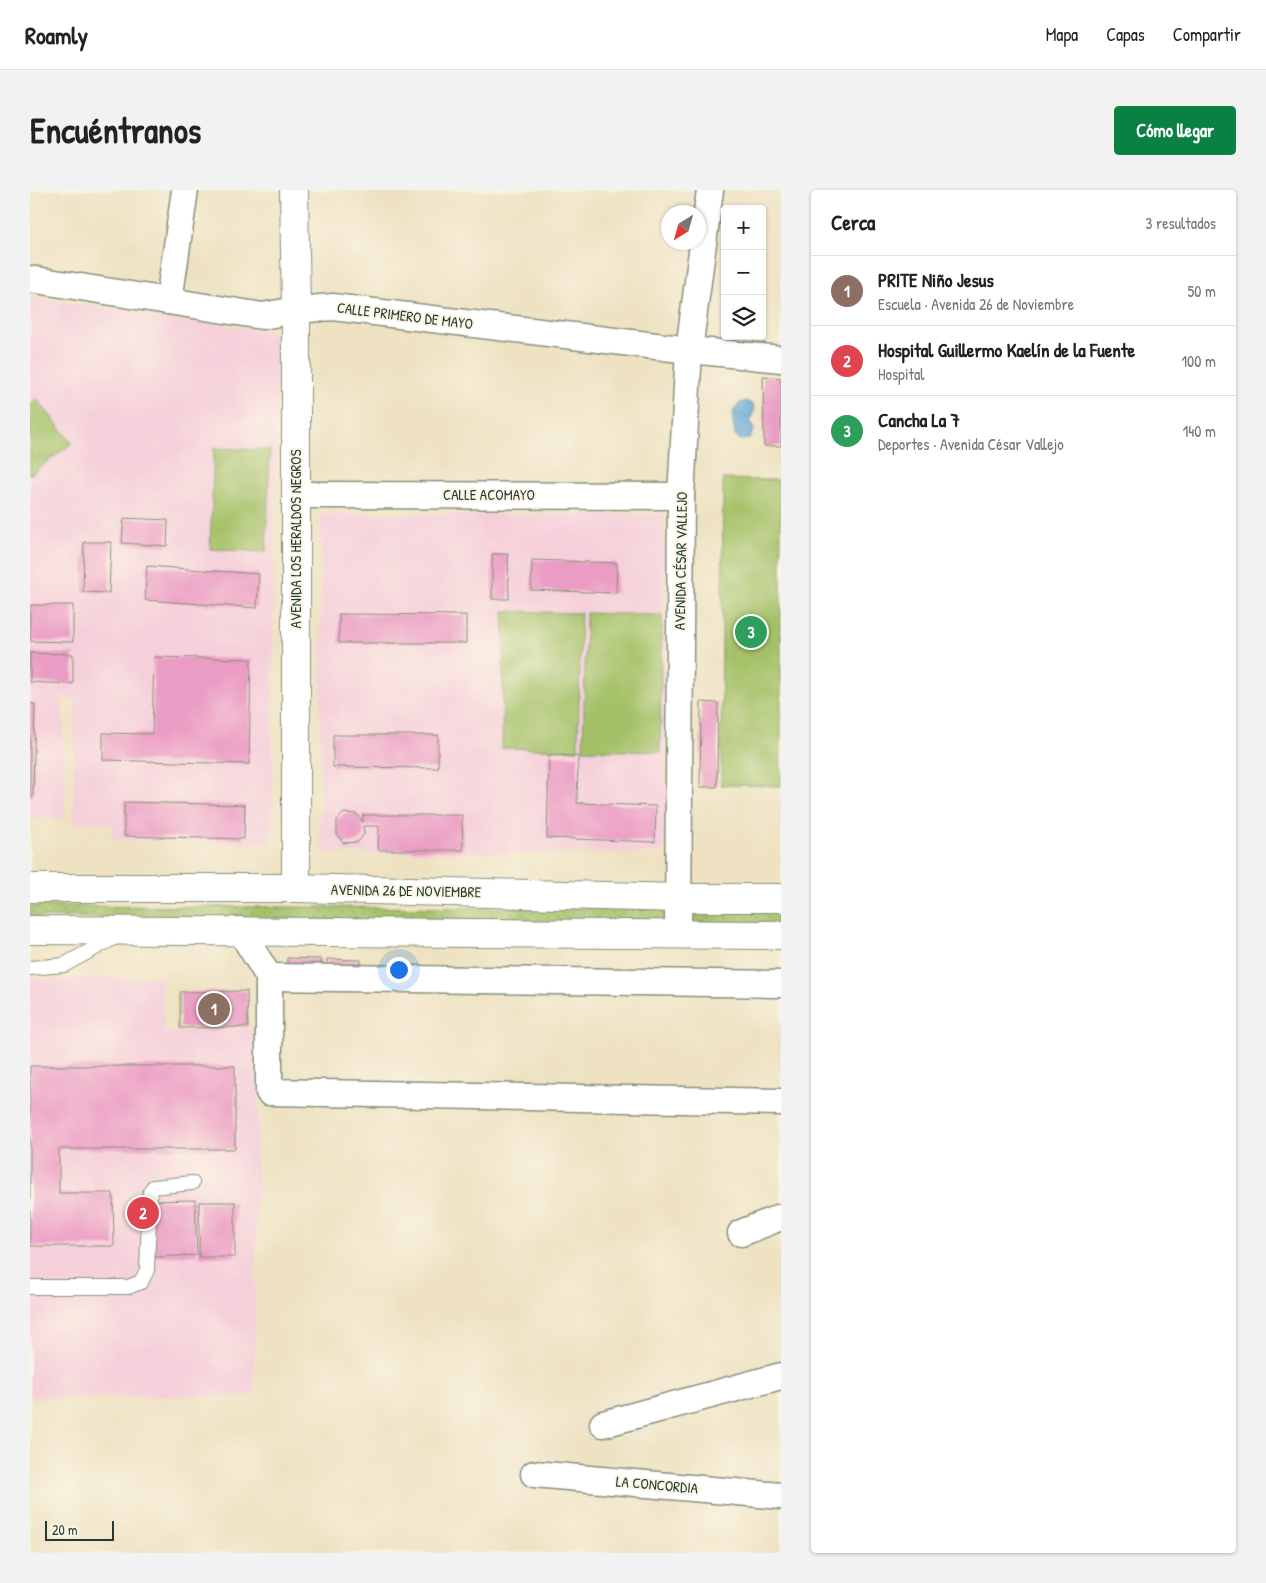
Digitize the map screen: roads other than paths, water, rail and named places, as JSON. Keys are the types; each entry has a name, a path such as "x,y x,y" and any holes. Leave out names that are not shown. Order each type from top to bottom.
{"main road":[{"name":"AVENIDA LOS HERALDOS NEGROS","path":"294,190 296,310 296,888"},
{"name":"AVENIDA 26 DE NOVIEMBRE","path":"30,888 296,888 679,898 781,898"},
{"path":"30,930 781,935"}],"street":[{"path":"169,301 185,190"},
{"name":"AVENIDA CÉSAR VALLEJO","path":"678,934 681,496 689,350 710,190"},
{"name":"CALLE PRIMERO DE MAYO","path":"30,279 262,316 296,310 333,307 689,350 781,359"},
{"name":"CALLE ACOMAYO","path":"296,495 681,496"},
{"path":"240,930 269,976 269,1092 781,1102"},
{"path":"269,976 781,984"},
{"path":"741,1233 781,1218"},
{"path":"603,1424 781,1376"},
{"name":"LA CONCORDIA","path":"534,1474 781,1496"}],"lane":[{"path":"30,968 64,965 130,930"},
{"path":"30,1287 128,1288 141,1282 147,1270 150,1192 153,1187 192,1183"}],"water":[{"path":"746,401 755,408 750,421 754,430 749,439 741,440 735,436 733,415 736,406"}],"place":[{"name":"Cancha La 7","path":"751,632"},
{"name":"PRITE Niño Jesus","path":"214,1009"},
{"name":"Hospital Guillermo Kaelín de la Fuente","path":"143,1213"}]}
